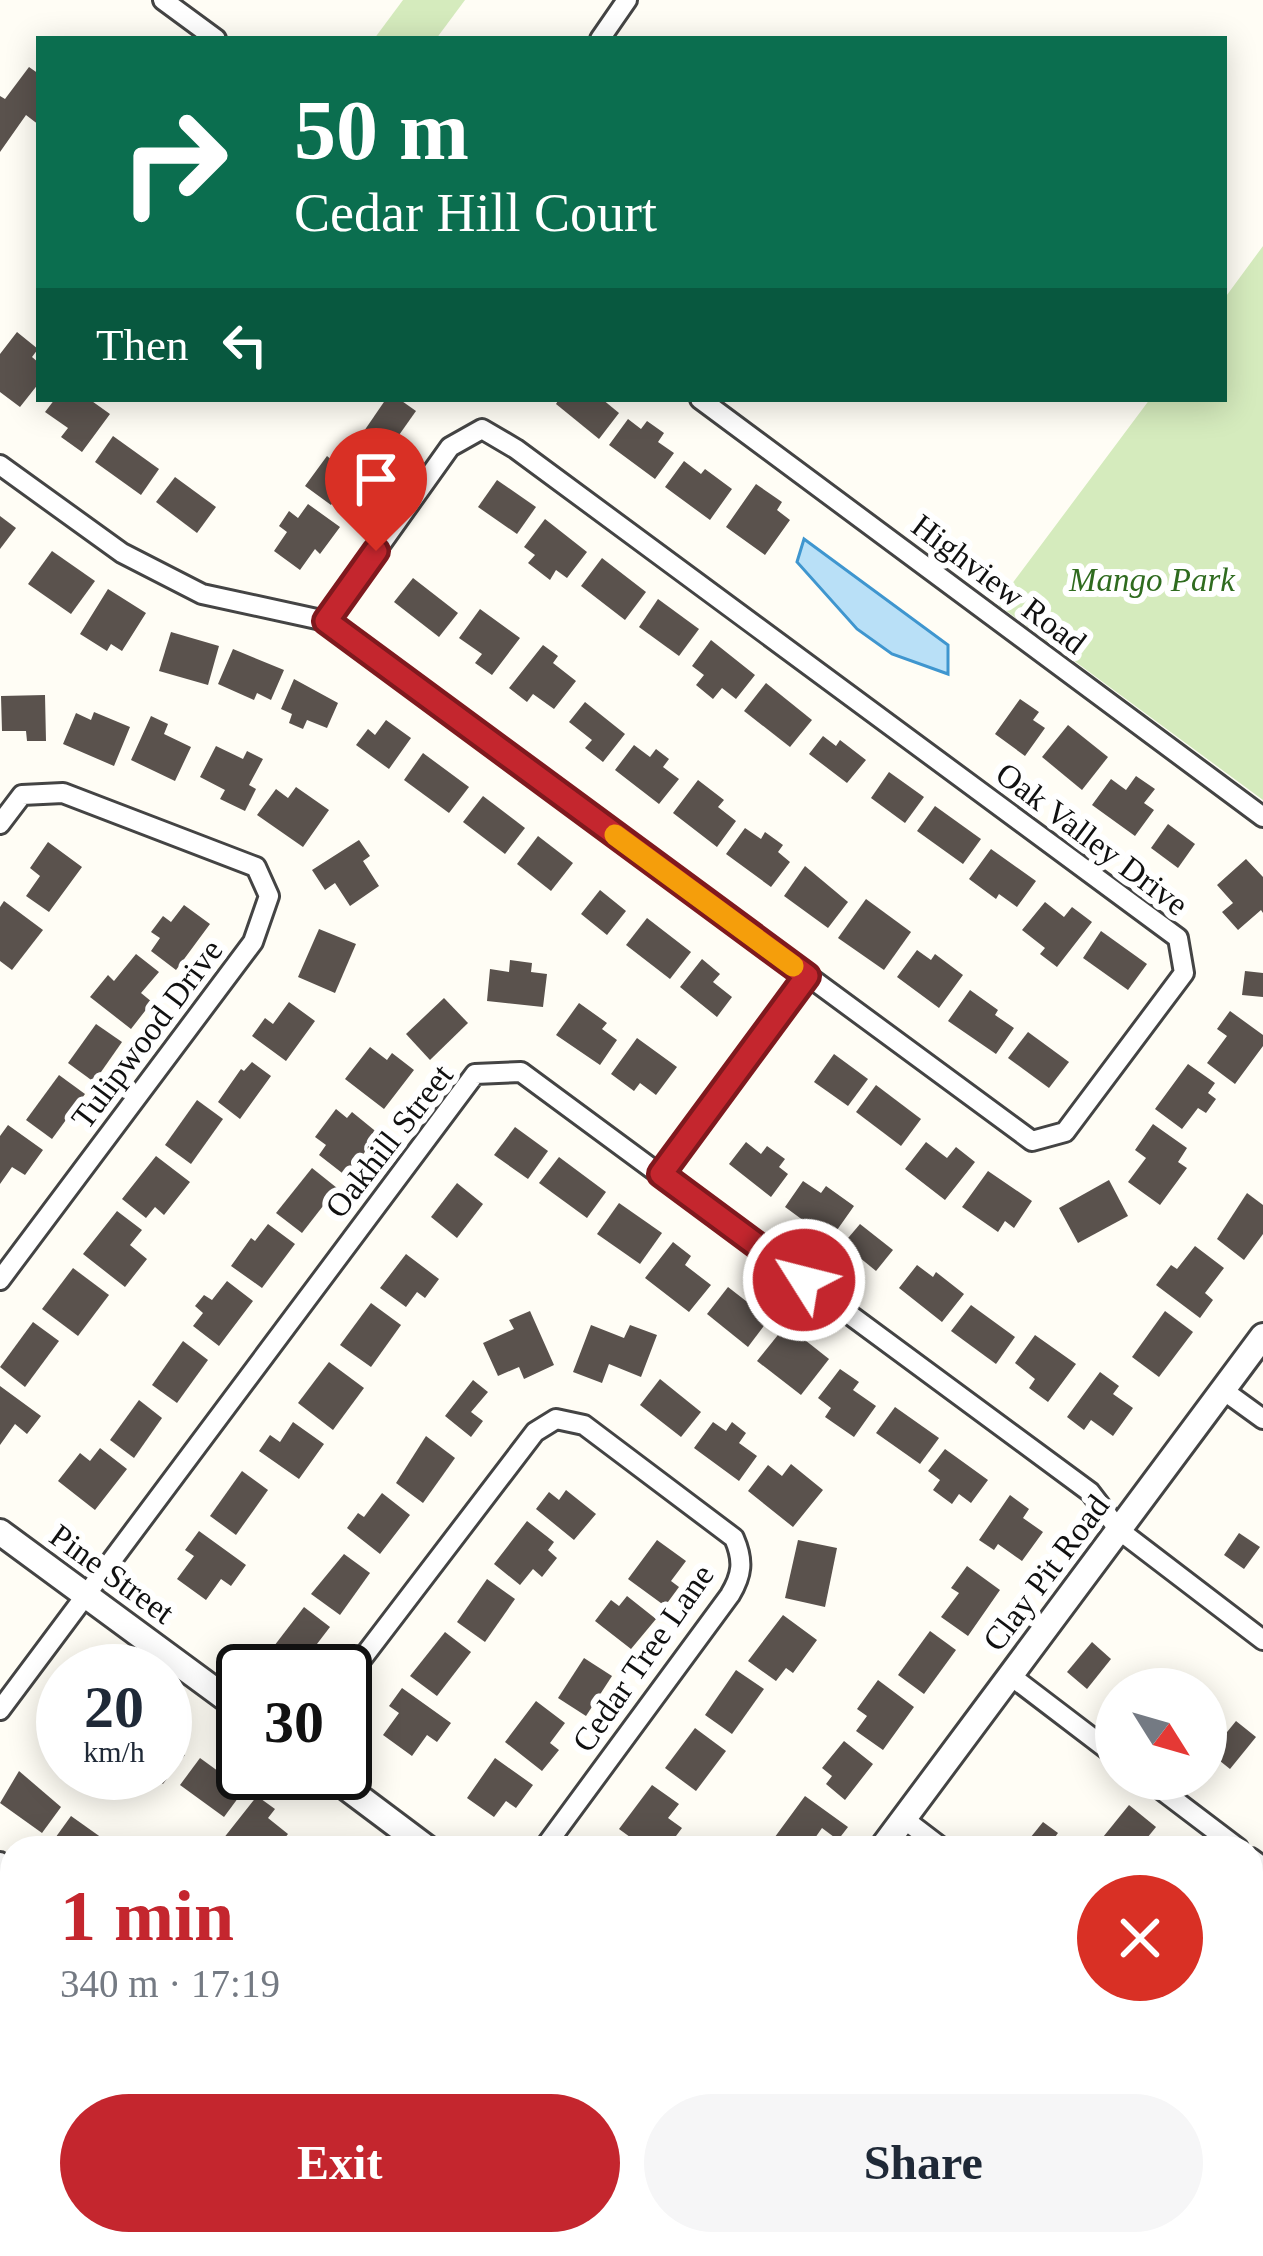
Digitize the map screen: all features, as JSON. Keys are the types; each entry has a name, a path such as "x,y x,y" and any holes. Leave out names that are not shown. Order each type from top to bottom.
{"street":[{"path":"164,0 212,36"},
{"path":"603,36 627,0"},
{"name":"Highview Road","path":"704,402 1263,817"},
{"name":"Oak Valley Drive","path":"0,465 122,553 202,594 326,621 1032,1141 1065,1132 1184,973 1178,938 535,463 482,429 450,447 326,621"},
{"name":"Tulipwood Drive","path":"0,824 22,795 63,793 256,868 269,896 253,942 0,1280"},
{"path":"661,1174 807,976"},
{"name":"Oakhill Street","path":"0,1710 475,1074 521,1072 1090,1492 1119,1530 1263,1640"},
{"name":"Clay Pit Road","path":"891,1836 1263,1336"},
{"path":"1223,1390 1263,1420"},
{"name":"Cedar Tree Lane","path":"372,1646 535,1432 556,1420 584,1425 734,1538 741,1553 741,1576 730,1595 553,1836"},
{"name":"Pine Street","path":"0,1532 216,1691"},
{"path":"1011,1676 1095,1740"},
{"path":"363,1800 411,1836"},
{"path":"1175,1800 1222,1836"},
{"path":"904,1819 926,1836"}],"green space":[{"path":"403,0 465,0 438,36 376,36"},
{"name":"Mango Park","path":"1263,246 1263,800 997,604 1148,402 1227,402 1227,295"}],"water":[{"path":"804,539 948,645 948,674 892,654 857,629 797,562"}],"building":[{"path":"29,67 36,72 36,123 26,115 0,152 0,96 5,99"},
{"path":"17,332 36,347 32,357 36,387 20,407 0,392 0,354"},
{"path":"53,402 93,402 110,414 82,452 61,437 68,428 45,412"},
{"path":"384,402 403,402 416,411 387,452 362,434"},
{"path":"606,402 619,413 599,439 556,404"},
{"path":"628,419 641,429 647,421 664,433 658,442 674,453 655,479 609,445"},
{"path":"113,436 159,469 141,495 95,462"},
{"path":"344,447 363,461 331,505 305,486 327,456 333,461"},
{"path":"684,461 701,474 705,469 732,489 710,520 665,487"},
{"path":"175,477 216,507 197,533 156,502"},
{"path":"497,480 536,507 517,534 478,507"},
{"path":"756,484 782,502 777,510 790,520 765,555 726,527"},
{"path":"308,504 340,527 320,554 315,549 300,570 274,551 287,532 279,526 289,511 298,518"},
{"path":"0,516 16,528 0,549"},
{"path":"545,519 587,552 567,578 556,570 550,580 528,563 535,555 524,547"},
{"path":"52,551 95,581 71,614 28,584"},
{"path":"602,558 646,592 625,620 581,586"},
{"path":"413,578 458,613 439,637 394,602"},
{"path":"108,589 146,613 122,651 111,644 107,651 80,634"},
{"path":"658,599 699,629 679,656 639,627"},
{"path":"480,609 520,638 492,675 475,663 482,654 459,638"},
{"path":"171,632 219,646 208,685 159,671"},
{"path":"711,640 755,675 736,699 722,688 713,699 696,685 704,675 692,666"},
{"path":"543,645 558,656 553,663 576,681 554,709 533,694 527,702 509,688"},
{"path":"233,649 284,670 271,700 257,693 254,700 218,684"},
{"path":"294,679 338,703 327,728 307,720 303,729 289,723 292,714 281,709"},
{"path":"766,683 812,720 790,747 744,711"},
{"path":"45,695 46,741 27,741 26,731 2,731 1,696"},
{"path":"1020,699 1039,712 1033,720 1045,728 1025,756 995,734"},
{"path":"585,702 625,734 603,762 585,748 592,740 569,722"},
{"path":"94,712 130,727 114,766 63,744 76,713 91,720"},
{"path":"151,716 168,724 164,734 191,747 175,781 131,760"},
{"path":"386,720 411,738 389,769 356,745 368,729 375,735"},
{"path":"1068,725 1108,757 1082,790 1042,757"},
{"path":"823,736 836,746 840,740 866,760 847,783 809,754"},
{"path":"634,745 650,757 656,749 669,759 663,767 679,779 659,804 615,770"},
{"path":"216,746 243,759 247,751 263,759 249,785 256,789 245,811 220,799 225,790 200,777"},
{"path":"423,753 469,787 449,813 404,780"},
{"path":"889,772 924,797 905,823 871,798"},
{"path":"1136,776 1155,789 1144,803 1154,810 1135,836 1092,805 1111,779 1126,790"},
{"path":"698,780 724,800 718,807 736,821 717,847 673,813"},
{"path":"296,787 329,810 303,847 257,815 276,789 288,798"},
{"path":"483,796 525,828 505,854 463,822"},
{"path":"935,806 981,839 963,864 917,831"},
{"path":"1168,824 1195,844 1178,868 1151,848"},
{"path":"745,828 761,839 765,832 783,845 778,852 790,862 771,887 726,854"},
{"path":"538,836 573,863 551,891 517,864"},
{"path":"359,840 370,856 363,861 379,886 350,906 335,883 325,890 312,870"},
{"path":"48,842 82,867 49,912 26,896 40,876 30,868"},
{"path":"991,849 1036,881 1017,907 999,894 996,899 969,879"},
{"path":"1246,859 1263,877 1263,913 1261,910 1238,930 1222,912 1233,903 1217,885"},
{"path":"805,866 848,902 828,928 784,896"},
{"path":"600,890 626,911 607,935 581,914"},
{"path":"866,899 911,932 884,970 838,938"},
{"path":"4,901 43,930 12,970 0,961"},
{"path":"1045,902 1064,917 1072,907 1092,922 1057,967 1040,954 1045,948 1022,930"},
{"path":"184,905 210,924 176,970 151,951 160,938 151,932 163,916 171,922"},
{"path":"647,918 691,952 670,979 626,945"},
{"path":"319,929 356,944 335,993 298,977"},
{"path":"1101,931 1147,964 1128,990 1083,958"},
{"path":"917,950 931,960 935,954 963,975 939,1008 897,977"},
{"path":"136,954 159,972 141,993 152,1002 131,1029 90,997 108,975 114,981"},
{"path":"702,959 720,974 713,982 732,997 717,1017 680,987"},
{"path":"510,960 532,963 531,972 547,974 543,1007 487,1001 490,969 509,972"},
{"path":"1245,971 1263,973 1263,997 1242,995"},
{"path":"970,990 1014,1028 996,1054 948,1021"},
{"path":"444,998 468,1023 430,1060 406,1034"},
{"path":"289,1002 315,1021 286,1061 252,1036 265,1018 273,1024"},
{"path":"579,1003 607,1023 602,1029 617,1040 600,1065 556,1035"},
{"path":"1230,1011 1263,1035 1263,1046 1235,1084 1207,1063 1227,1036 1217,1029"},
{"path":"96,1024 122,1042 94,1082 68,1063"},
{"path":"1028,1032 1069,1062 1049,1088 1008,1058"},
{"path":"637,1038 677,1067 656,1095 640,1083 634,1091 611,1074"},
{"path":"370,1047 387,1060 392,1053 414,1070 384,1109 345,1079"},
{"path":"834,1054 868,1079 848,1106 814,1082"},
{"path":"252,1062 271,1076 240,1119 218,1102 241,1069"},
{"path":"1188,1064 1215,1083 1208,1093 1216,1099 1206,1113 1198,1108 1182,1129 1155,1109"},
{"path":"59,1075 85,1094 52,1139 26,1120"},
{"path":"876,1085 921,1119 901,1146 856,1112"},
{"path":"197,1100 223,1119 191,1164 165,1145"},
{"path":"336,1109 347,1118 352,1112 379,1134 346,1176 319,1155 326,1145 315,1137"},
{"path":"1153,1124 1187,1148 1178,1162 1187,1168 1160,1205 1128,1182 1146,1158 1135,1150"},
{"path":"8,1125 43,1150 25,1175 12,1167 0,1184 0,1136"},
{"path":"515,1127 548,1151 528,1179 494,1155"},
{"path":"746,1142 761,1154 767,1146 785,1159 779,1167 788,1174 771,1197 729,1164"},
{"path":"926,1142 947,1158 956,1147 975,1162 945,1200 905,1169"},
{"path":"156,1156 190,1182 164,1215 155,1207 146,1218 122,1199"},
{"path":"559,1157 606,1192 587,1218 539,1183"},
{"path":"312,1168 337,1188 302,1233 276,1213"},
{"path":"988,1171 1032,1201 1014,1228 1005,1221 998,1232 962,1207"},
{"path":"1109,1180 1128,1216 1078,1243 1059,1208"},
{"path":"803,1181 821,1193 826,1186 854,1206 830,1240 785,1207"},
{"path":"457,1183 483,1204 457,1238 431,1217"},
{"path":"1247,1193 1263,1205 1263,1234 1244,1260 1217,1239"},
{"path":"619,1203 662,1233 640,1264 597,1234"},
{"path":"117,1211 142,1230 130,1245 147,1259 125,1287 83,1254"},
{"path":"268,1224 295,1244 262,1288 231,1266"},
{"path":"860,1224 893,1250 876,1271 843,1244"},
{"path":"673,1242 691,1256 685,1265 711,1285 689,1312 645,1278"},
{"path":"1195,1246 1224,1268 1205,1293 1213,1300 1200,1318 1156,1285"},
{"path":"406,1254 439,1279 425,1298 417,1292 406,1307 380,1288"},
{"path":"917,1265 933,1277 936,1272 964,1294 942,1322 899,1288"},
{"path":"73,1268 109,1295 78,1336 42,1309"},
{"path":"227,1281 253,1301 219,1346 193,1326 203,1313 195,1306 204,1295 212,1300"},
{"path":"728,1287 769,1319 748,1347 707,1314"},
{"path":"371,1303 401,1325 371,1367 340,1345"},
{"path":"971,1305 1015,1337 996,1364 951,1331"},
{"path":"530,1311 554,1365 524,1379 519,1367 498,1376 483,1343 514,1329 509,1320"},
{"path":"1165,1311 1193,1332 1159,1377 1132,1357"},
{"path":"33,1322 59,1341 25,1387 0,1367"},
{"path":"591,1325 624,1338 630,1325 657,1335 641,1377 609,1364 602,1383 573,1372"},
{"path":"786,1325 829,1359 801,1395 757,1361"},
{"path":"1035,1335 1076,1364 1048,1402 1029,1388 1035,1379 1015,1363"},
{"path":"183,1341 208,1360 177,1403 152,1385"},
{"path":"329,1362 364,1388 333,1430 298,1403"},
{"path":"840,1369 859,1382 853,1390 876,1406 854,1437 825,1417 831,1408 818,1398"},
{"path":"1100,1372 1119,1386 1113,1394 1133,1408 1113,1436 1091,1420 1084,1430 1067,1417"},
{"path":"660,1379 701,1412 681,1437 640,1405"},
{"path":"473,1380 488,1392 471,1412 483,1421 471,1437 445,1416"},
{"path":"0,1386 41,1416 27,1434 15,1424 0,1445"},
{"path":"139,1400 162,1418 134,1458 110,1440"},
{"path":"895,1407 939,1438 920,1464 876,1433"},
{"path":"293,1422 324,1444 299,1479 259,1451 270,1435 280,1442"},
{"path":"713,1422 726,1431 732,1422 746,1433 739,1443 757,1456 739,1481 694,1448"},
{"path":"426,1436 455,1458 423,1503 396,1483"},
{"path":"100,1448 127,1469 95,1510 58,1481 80,1453 90,1461"},
{"path":"945,1449 988,1480 971,1503 959,1494 952,1504 933,1490 940,1480 928,1471"},
{"path":"791,1464 823,1490 793,1527 748,1491 768,1465 782,1476"},
{"path":"242,1471 268,1490 236,1535 210,1516"},
{"path":"566,1490 596,1514 574,1540 536,1509 549,1492 559,1500"},
{"path":"382,1493 410,1515 380,1554 347,1528 358,1513 364,1517"},
{"path":"1010,1495 1029,1509 1023,1518 1043,1532 1022,1561 998,1544 994,1550 979,1540"},
{"path":"527,1521 554,1542 548,1550 557,1558 542,1577 533,1569 520,1585 494,1564"},
{"path":"199,1531 246,1565 231,1586 221,1579 206,1600 177,1579 194,1556 185,1550"},
{"path":"1239,1533 1260,1547 1244,1569 1224,1555"},
{"path":"657,1540 686,1561 671,1581 679,1587 665,1606 628,1579"},
{"path":"798,1540 837,1548 825,1607 785,1598"},
{"path":"344,1554 370,1573 340,1615 311,1594"},
{"path":"967,1566 1000,1590 968,1636 941,1617 959,1593 951,1588"},
{"path":"487,1579 515,1599 485,1642 457,1622"},
{"path":"627,1596 656,1619 631,1649 595,1621 611,1600 619,1606"},
{"path":"304,1607 330,1627 317,1644 276,1644"},
{"path":"783,1615 817,1640 793,1673 786,1668 776,1681 748,1661"},
{"path":"930,1631 956,1650 924,1694 898,1675"},
{"path":"445,1632 471,1652 437,1696 410,1676"},
{"path":"1092,1642 1111,1659 1104,1668 1095,1668 1095,1679 1087,1689 1067,1672"},
{"path":"584,1658 612,1676 586,1716 558,1698"},
{"path":"736,1670 764,1689 732,1734 705,1715"},
{"path":"878,1680 914,1707 883,1750 856,1731 867,1716 857,1709"},
{"path":"402,1688 451,1723 437,1742 427,1735 412,1756 383,1735 399,1713 389,1706"},
{"path":"536,1701 565,1723 550,1743 559,1750 542,1771 505,1742"},
{"path":"1236,1721 1256,1737 1230,1769 1227,1767 1227,1732"},
{"path":"695,1728 726,1751 696,1791 665,1768"},
{"path":"844,1741 873,1764 845,1800 826,1784 832,1776 822,1768"},
{"path":"200,1758 216,1770 216,1800 237,1800 224,1817 192,1794 192,1769"},
{"path":"495,1758 533,1785 516,1808 506,1801 494,1817 467,1798"},
{"path":"19,1771 36,1786 36,1800 53,1800 61,1807 42,1833 0,1803"},
{"path":"652,1785 679,1804 668,1818 682,1828 676,1836 629,1836 619,1829"},
{"path":"805,1796 848,1827 841,1836 822,1828 816,1836 776,1836"},
{"path":"254,1800 263,1800 275,1809 268,1818 286,1836 225,1836"},
{"path":"1129,1805 1156,1827 1149,1836 1104,1836"},
{"path":"71,1816 99,1836 57,1836"},
{"path":"1043,1822 1058,1833 1056,1836 1032,1836"}],"slow traffic":[{"path":"615,835 793,966"}],"route":[{"path":"376,551 326,621 807,976 661,1174 804,1280"}]}
